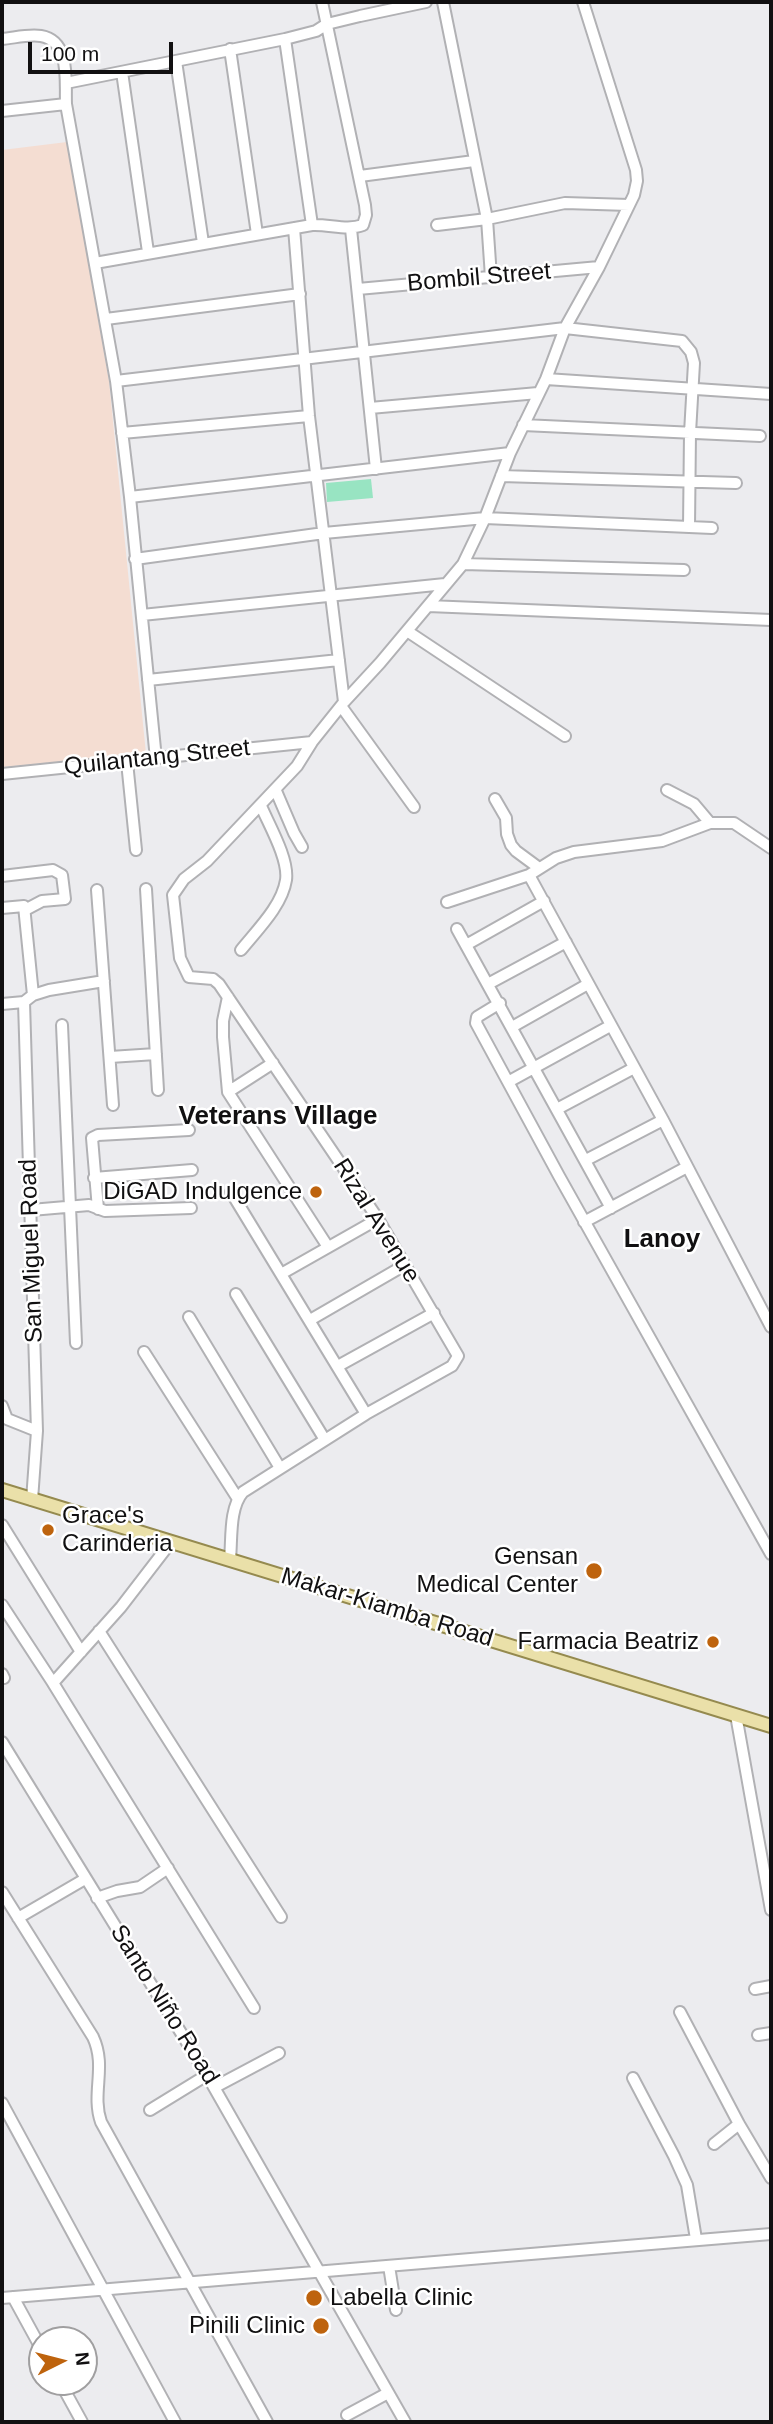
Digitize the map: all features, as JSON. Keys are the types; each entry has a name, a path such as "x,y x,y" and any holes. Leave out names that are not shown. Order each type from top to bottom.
{"main road":[{"name":"Makar-Kiamba Road","path":"2,1490 771,1726"}],"street":[{"path":"95,263 312,225 328,224 351,229 363,225 365,205 360,176 322,2"},
{"path":"66,83 285,39 316,32 327,24 426,2"},
{"path":"443,2 487,219 491,276"},
{"path":"241,950 281,895 286,879 283,861 261,806 297,766 342,704 463,564 485,518 510,453 546,379 565,328 600,267 629,205 637,181 636,170 583,2"},
{"path":"2,39 33,36 47,38 58,47 63,57 66,104 116,381 156,759"},
{"path":"285,39 312,225"},
{"path":"230,49 257,234"},
{"path":"176,61 203,243"},
{"path":"122,72 148,252"},
{"path":"2,111 66,104"},
{"path":"360,176 474,161"},
{"path":"437,225 487,219 565,203 629,205"},
{"path":"294,228 309,416 342,704 414,807"},
{"path":"351,229 376,469"},
{"name":"Bombil Street","path":"358,289 600,267"},
{"path":"106,319 300,294"},
{"path":"116,381 565,328 682,341 691,352 694,363 689,527"},
{"path":"546,379 771,394"},
{"path":"370,408 538,393"},
{"path":"122,433 309,416"},
{"path":"523,425 760,436"},
{"path":"130,497 510,453"},
{"path":"501,476 736,483"},
{"path":"135,559 324,533 485,518 712,528"},
{"path":"463,564 684,570"},
{"path":"142,615 445,584"},
{"path":"428,606 771,620"},
{"path":"407,631 565,736"},
{"path":"148,680 338,660"},
{"name":"Quilantang Street","path":"2,774 312,742"},
{"path":"127,762 136,850"},
{"path":"667,790 694,804 710,823"},
{"path":"276,791 302,847"},
{"path":"495,799 506,818 511,845 539,867"},
{"name":"Rizal Avenue","path":"261,806 207,861 184,879 173,895 180,958 189,976 213,979 219,984 378,1219 458,1356 452,1366 366,1414"},
{"path":"447,902 529,875 556,858 574,852 662,841 710,823 734,823 771,848"},
{"path":"2,876 53,870 62,875 65,899 42,901 24,910 24,905 2,908"},
{"path":"529,875 663,1120 771,1327"},
{"path":"146,889 158,1090"},
{"path":"97,890 113,1105"},
{"path":"466,945 544,901"},
{"name":"San Miguel Road","path":"24,910 37,1431 32,1500"},
{"path":"457,929 611,1209"},
{"path":"488,984 566,942"},
{"path":"2,1004 28,999 49,990 104,981"},
{"path":"512,1027 588,984"},
{"path":"228,997 223,1029 228,1092 328,1247"},
{"path":"500,1003 475,1021 584,1222 771,1554"},
{"path":"62,1026 76,1343"},
{"path":"508,1082 610,1026"},
{"path":"110,1057 156,1054"},
{"path":"228,1092 272,1063"},
{"path":"557,1109 634,1068"},
{"path":"586,1160 663,1120"},
{"path":"98,1209 92,1143 94,1136 189,1130"},
{"path":"584,1222 687,1167"},
{"path":"94,1178 192,1170"},
{"path":"230,1559 234,1511 238,1499 252,1485 366,1414 231,1192"},
{"path":"32,1210 92,1206 105,1211 191,1208"},
{"path":"281,1274 378,1219"},
{"path":"310,1320 405,1265"},
{"path":"236,1294 325,1440"},
{"path":"338,1366 434,1313"},
{"path":"189,1317 280,1468"},
{"path":"144,1352 238,1499"},
{"path":"2,1406 7,1419 37,1431"},
{"path":"2,1525 81,1652"},
{"path":"53,1683 171,1542"},
{"path":"2,1605 254,2008"},
{"path":"99,1631 281,1917"},
{"path":"736,1715 771,1910"},
{"name":"Santo Niño Road","path":"2,1742 208,2075 405,2422"},
{"path":"97,1898 140,1887 168,1868"},
{"path":"18,1918 85,1879"},
{"path":"2,1892 93,2037 98,2048 100,2066 97,2101 101,2122 267,2422"},
{"path":"755,1989 771,1986"},
{"path":"680,2012 739,2124 771,2178"},
{"path":"758,2035 771,2033"},
{"path":"215,2087 279,2053"},
{"path":"150,2110 208,2075"},
{"path":"633,2078 687,2185 696,2239"},
{"path":"2,2104 175,2422"},
{"path":"714,2144 739,2124"},
{"path":"28,2329 7,2298 771,2234"},
{"path":"389,2266 396,2310"},
{"path":"347,2415 388,2393"},
{"path":"68,2396 82,2422"}],"shaded area":[{"path":"67,142 109,381 146,754 2,767 2,150"}],"green space":[{"path":"371,479 373,498 327,502 326,483"}],"place":[{"name":"DiGAD Indulgence","path":"316,1192"},
{"name":"Grace's Carinderia","path":"48,1530"},
{"name":"Gensan Medical Center","path":"594,1571"},
{"name":"Farmacia Beatriz","path":"713,1642"},
{"name":"Labella Clinic","path":"314,2298"},
{"name":"Pinili Clinic","path":"321,2326"}],"district":[{"name":"Veterans Village","path":"278,1117"},
{"name":"Lanoy","path":"662,1240"}]}
